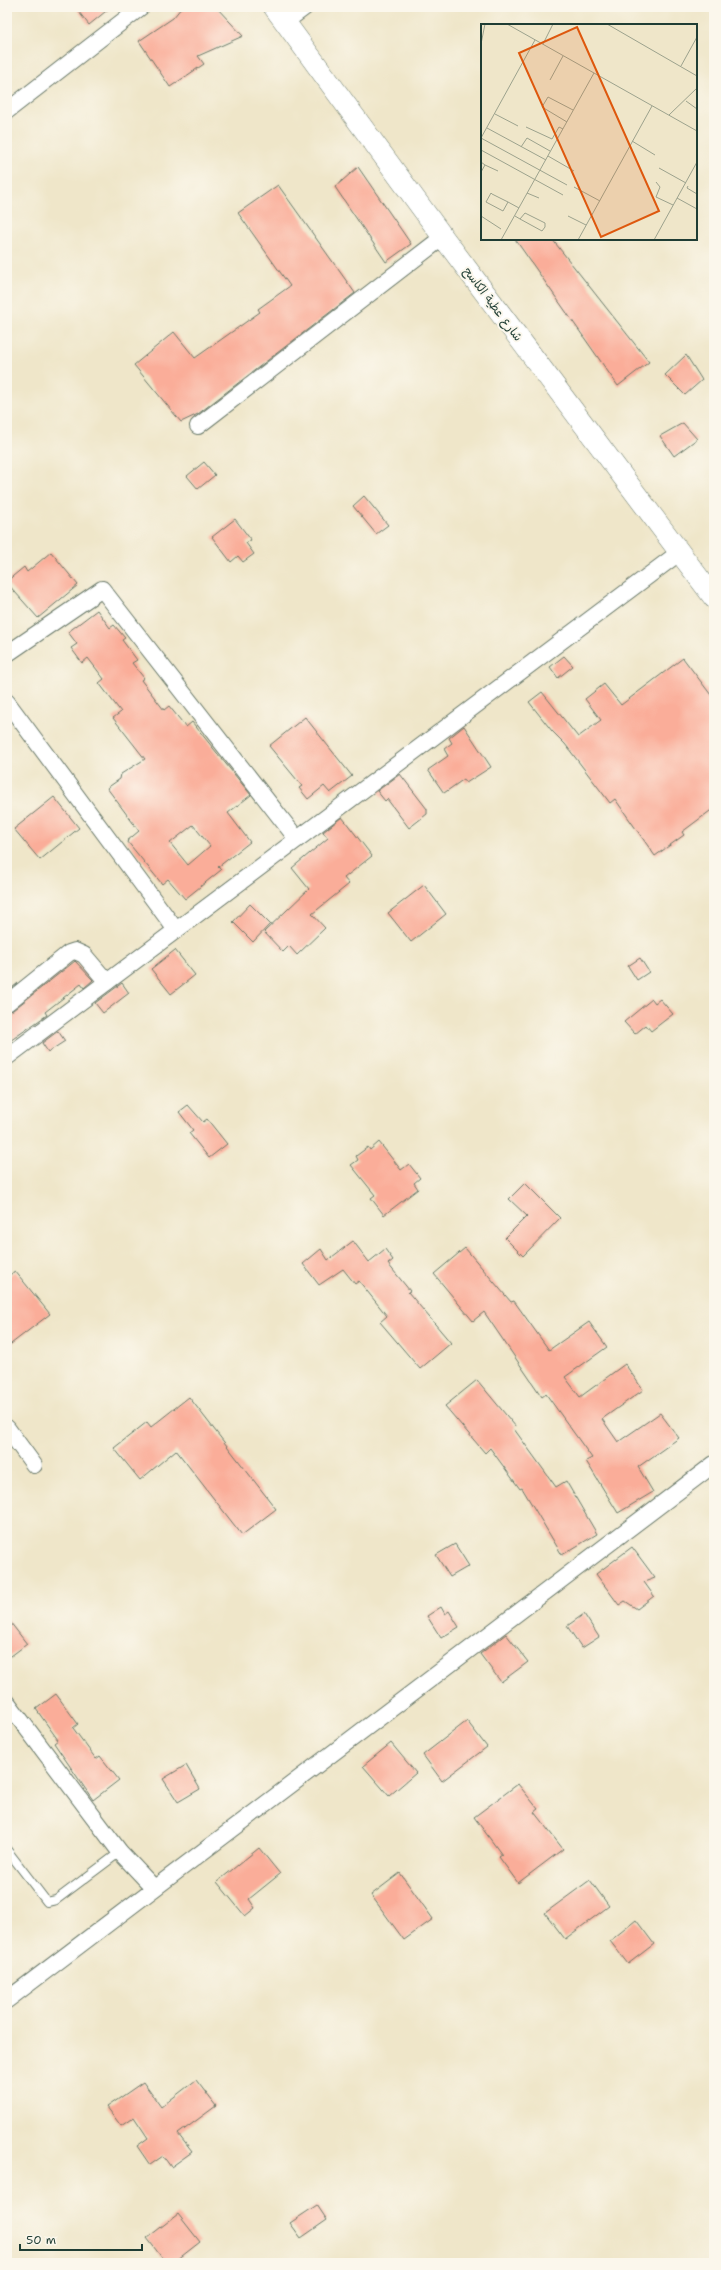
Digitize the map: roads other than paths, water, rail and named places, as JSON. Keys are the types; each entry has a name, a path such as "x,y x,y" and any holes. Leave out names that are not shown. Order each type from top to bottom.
{"street":[{"path":"7,110 141,7"},
{"path":"280,14 304,7"},
{"name":"شارع عطية الكاسح","path":"280,14 443,237 714,598"},
{"path":"198,426 443,237"},
{"path":"7,1057 680,552"},
{"path":"7,654 102,589 297,839"},
{"path":"7,702 176,930"},
{"path":"7,1003 69,953 75,951 84,955 107,982"},
{"path":"7,1428 34,1465"},
{"path":"7,2000 714,1464"},
{"path":"7,1702 120,1852 154,1888"}],"lane":[{"path":"7,1850 47,1902 56,1900 120,1852"}]}
